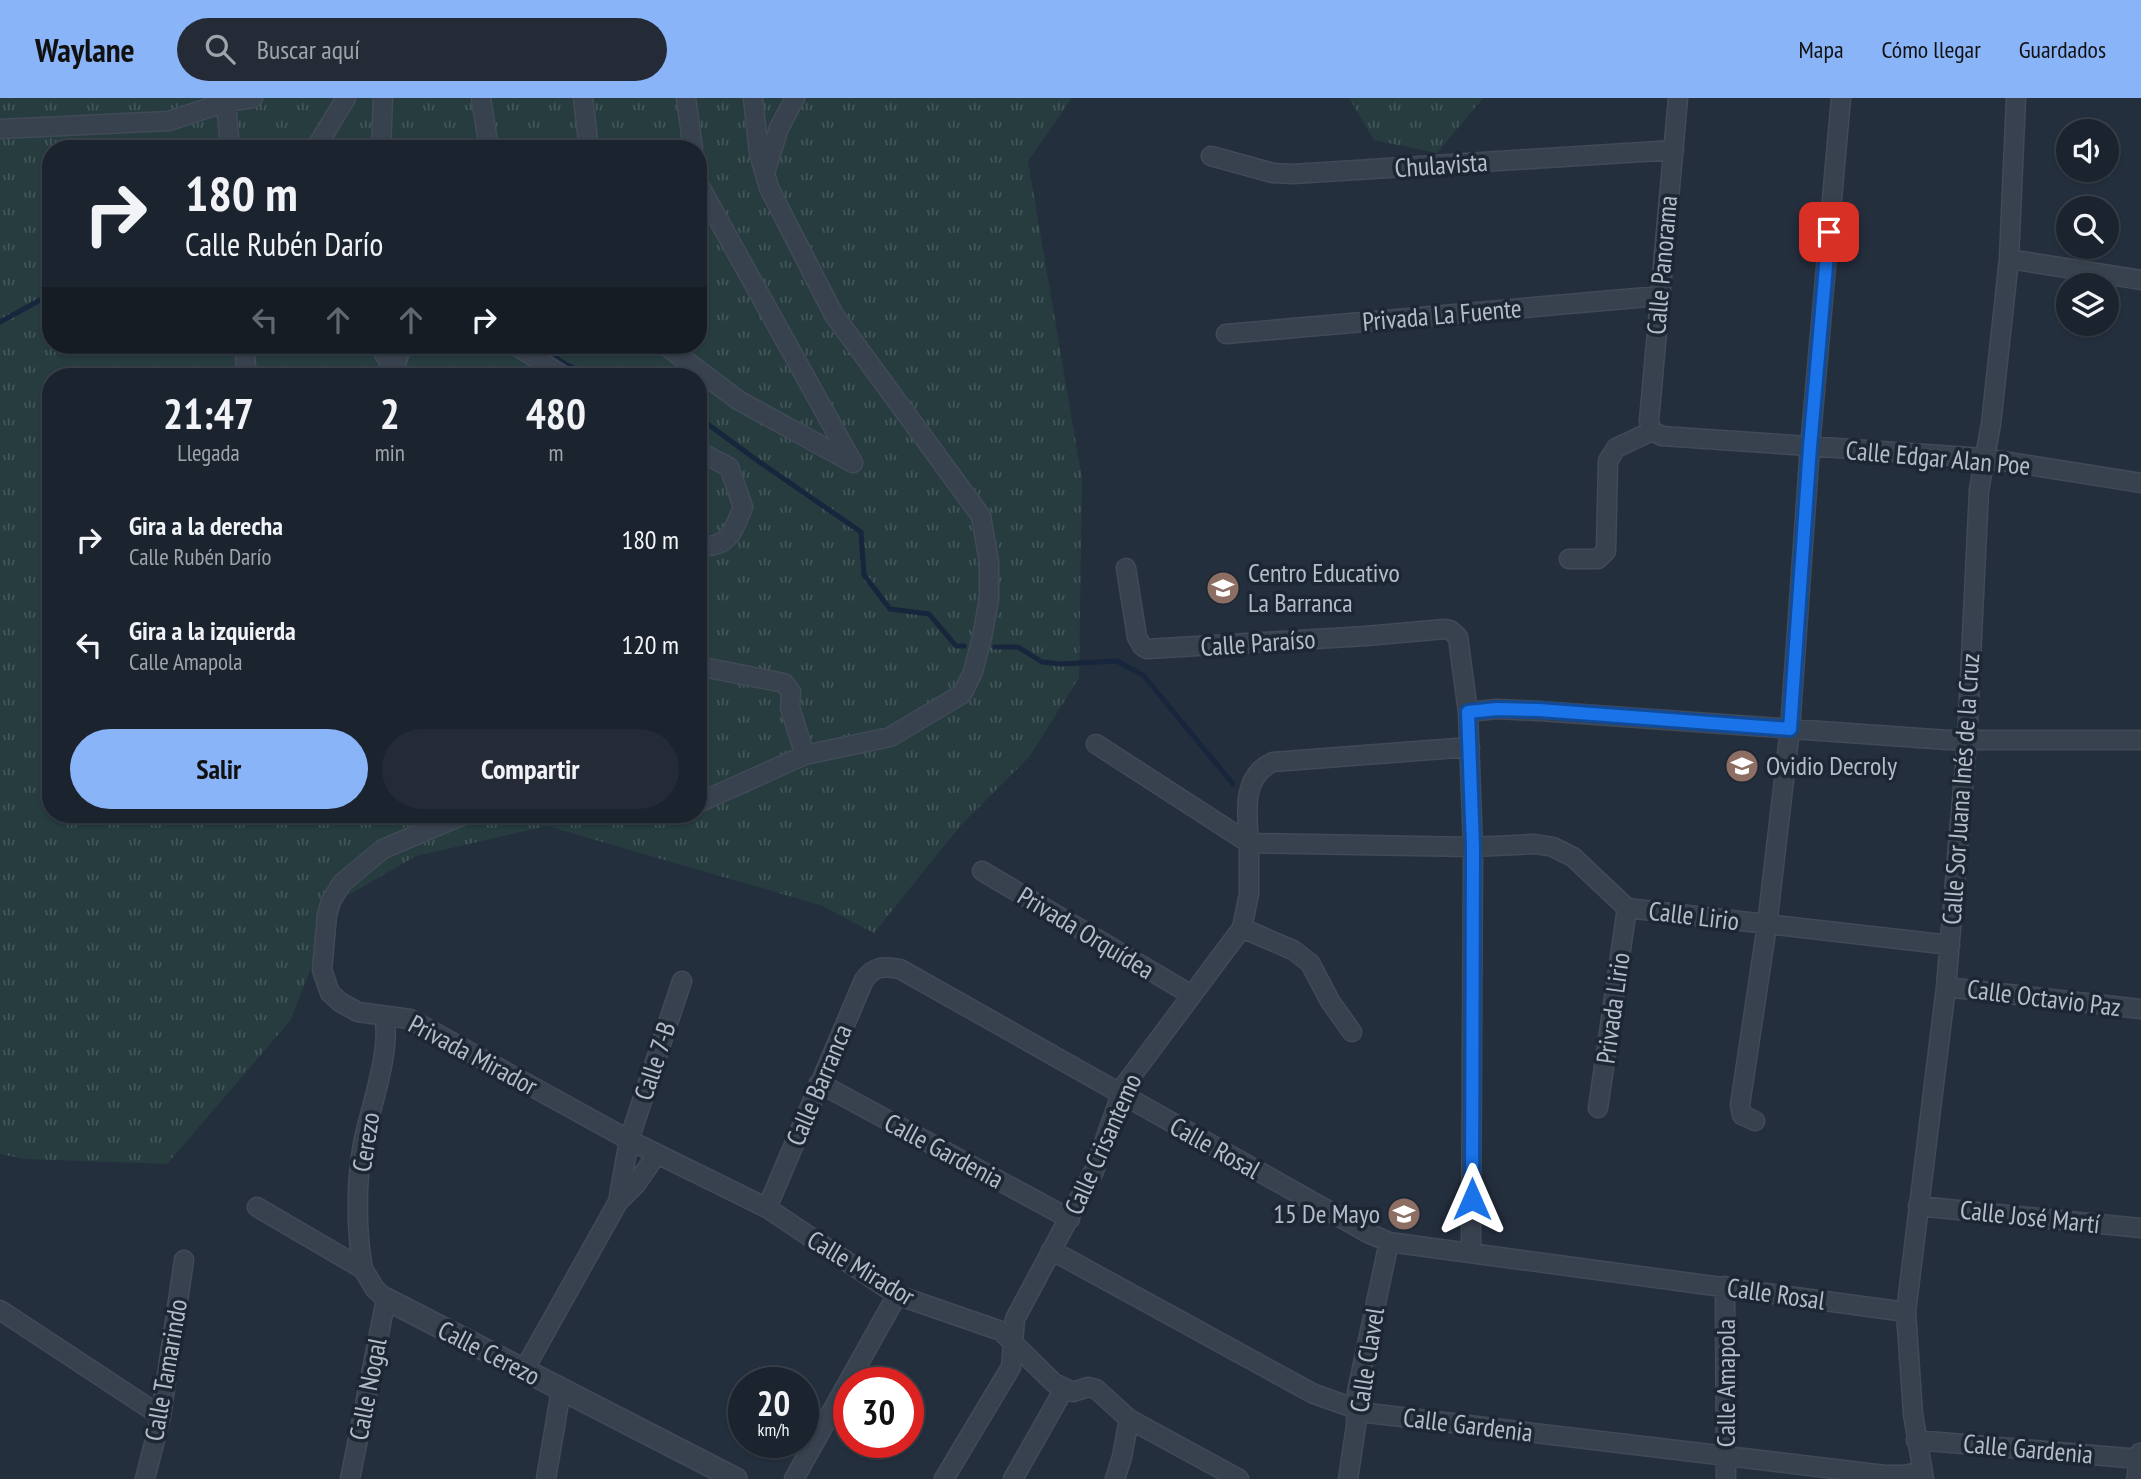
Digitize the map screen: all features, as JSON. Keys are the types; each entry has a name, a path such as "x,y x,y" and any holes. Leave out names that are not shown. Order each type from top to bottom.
{"street":[{"path":"0,129 169,121 200,104 253,98"},
{"path":"320,140 346,98"},
{"path":"381,140 383,98"},
{"path":"481,98 488,140"},
{"path":"583,98 588,140"},
{"path":"686,98 692,140"},
{"path":"707,799 805,755 890,737 962,694 972,672 982,637 989,598 989,562 981,516 834,315 776,204 759,153 753,98"},
{"path":"765,174 779,128 795,98"},
{"name":"Calle Panorama","path":"1652,432 1649,421 1678,98"},
{"path":"1755,1121 1742,1115 1740,1105 1767,925 1790,729 1810,447 1840,98"},
{"name":"Calle Sor Juana Inés de la Cruz","path":"1923,1475 1916,1440 1906,1312 1950,945 1967,741 1979,490 1991,424 2009,259 2016,98"},
{"path":"226,102 229,140"},
{"name":"Chulavista","path":"1211,156 1284,174 1674,150"},
{"path":"707,199 853,463 738,400 707,377"},
{"path":"2009,259 2141,279"},
{"name":"Privada La Fuente","path":"1226,334 1659,296"},
{"path":"529,354 551,368"},
{"path":"677,354 696,368"},
{"path":"1570,559 1598,559 1606,551 1608,461 1616,448 1652,432"},
{"name":"Calle Edgar Alan Poe","path":"1652,432 1661,436 1984,458 2141,482"},
{"path":"707,456 729,467 743,507 731,536 707,547"},
{"name":"Calle Paraíso","path":"1126,568 1137,637 1147,649 1445,629 1455,632 1460,642 1468,712"},
{"path":"707,668 784,683 790,692 790,708 805,755"},
{"path":"1471,1254 1473,847 1468,712 1527,710 1967,741 2141,740"},
{"path":"1096,744 1249,849"},
{"name":"Calle Crisantemo","path":"944,1479 1011,1367 1015,1319 1094,1171 1129,1076 1242,928 1248,911 1249,849 1246,809 1254,776 1262,767 1273,762 1470,747"},
{"name":"Privada Mirador","path":"445,823 383,849 342,883 331,901 327,915 323,954 325,983 330,993 349,1008 372,1015 410,1019 657,1154"},
{"name":"Calle Lirio","path":"1249,849 1535,844 1553,847 1573,857 1627,908 1950,945"},
{"name":"Privada Orquídea","path":"982,871 1190,994"},
{"name":"Privada Lirio","path":"1598,1108 1627,908"},
{"path":"1242,928 1293,950 1310,963 1330,1001 1352,1032"},
{"name":"Calle Rosal","path":"879,967 900,969 1368,1233 1389,1242 1906,1312"},
{"name":"Calle Barranca","path":"767,1209 864,980 879,967"},
{"name":"Calle 7-B","path":"618,1202 629,1140 681,981"},
{"name":"Calle Octavio Paz","path":"1946,987 2141,1009"},
{"name":"Cerezo","path":"363,1269 360,1240 360,1164 385,1046 384,1016"},
{"name":"Calle Gardenia","path":"819,1083 1070,1219"},
{"path":"524,1370 618,1202 636,1184 657,1154"},
{"name":"Calle Mirador","path":"657,1154 767,1209 897,1295 968,1322 997,1329 1064,1389"},
{"name":"Calle José Martí","path":"1918,1206 2141,1228"},
{"name":"Calle Cerezo","path":"257,1207 363,1269 375,1290 386,1298 736,1479"},
{"name":"Calle Clavel","path":"1348,1479 1357,1392 1389,1242"},
{"name":"Calle Gardenia","path":"1051,1250 1314,1394 1357,1409 1404,1418 1897,1476 1923,1475"},
{"name":"Calle Tamarindo","path":"145,1479 160,1416 184,1260"},
{"name":"Calle Amapola","path":"1726,1286 1726,1479"},
{"path":"794,1479 897,1295"},
{"name":"Calle Nogal","path":"349,1479 386,1298"},
{"path":"0,1310 160,1416"},
{"path":"1013,1479 1064,1389 1073,1392 1088,1387 1096,1389 1129,1419 1206,1471 1239,1479"},
{"path":"546,1479 561,1390"},
{"path":"1115,1479 1129,1419"},
{"name":"Calle Gardenia","path":"1916,1440 2141,1457"},
{"path":"2138,1479 2141,1457"}],"green space":[{"path":"0,98 1072,98 1028,161 1082,479 1079,678 1029,757 961,825 874,933 820,905 547,826 416,856 338,901 290,1021 167,1164 25,1159 0,1154"},
{"path":"1349,98 1483,98 1437,153 1374,140"}],"waterway":[{"path":"0,322 42,299"},
{"path":"550,354 575,368"},
{"path":"707,424 861,532 864,575 890,609 929,614 956,646 964,646"},
{"path":"995,647 1018,647 1042,662 1061,664 1117,661 1143,675 1233,784"}],"place":[{"name":"Centro Educativo La Barranca","path":"1223,588"},
{"name":"Ovidio Decroly","path":"1742,766"},
{"name":"15 De Mayo","path":"1404,1214"}],"route":[{"path":"1472,1199 1473,847 1468,712 1497,709 1539,710 1790,729 1810,447 1829,232"}]}
